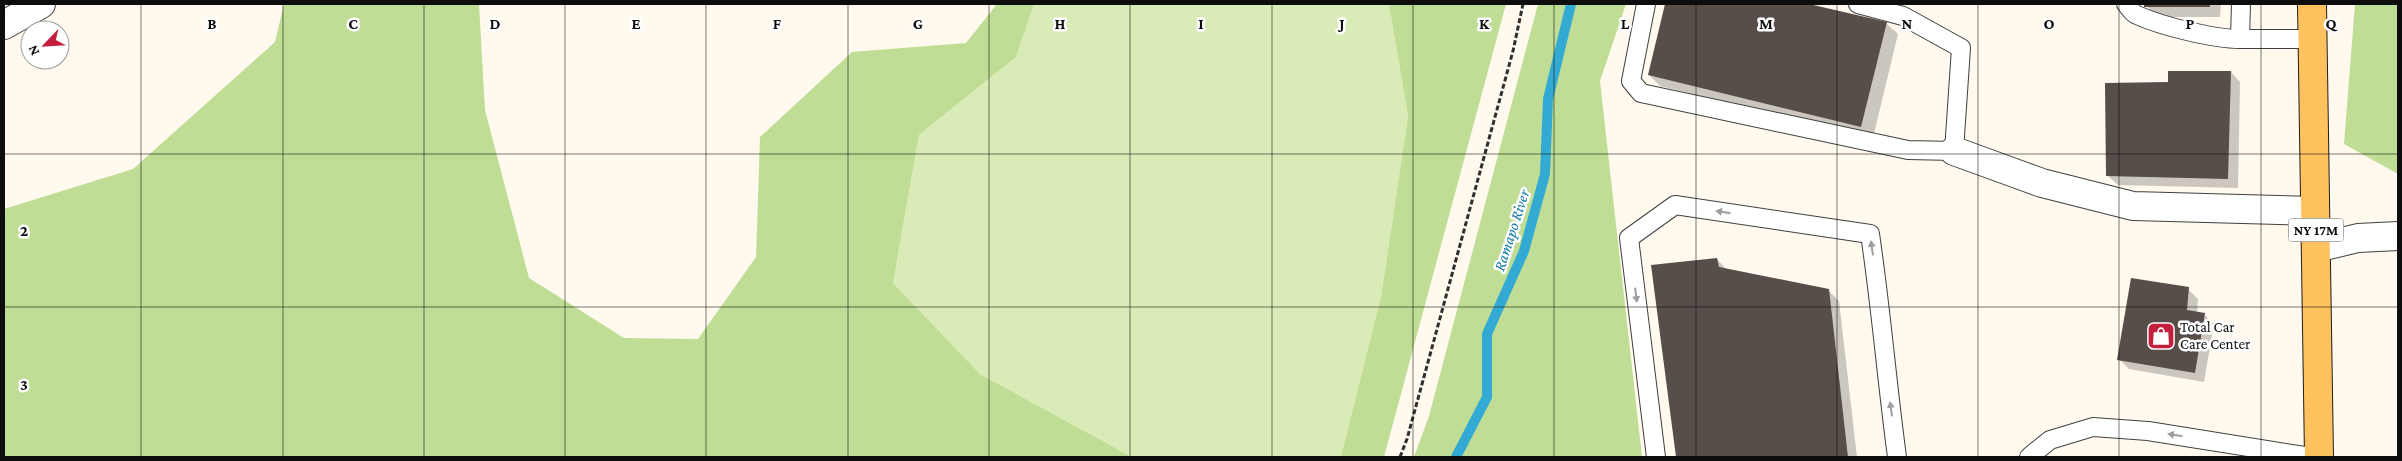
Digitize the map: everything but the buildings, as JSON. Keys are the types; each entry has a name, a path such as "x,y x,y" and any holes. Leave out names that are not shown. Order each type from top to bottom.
{"main road":[{"name":"NY 17M","path":"2312,4 2320,457"}],"street":[{"path":"4,25 41,4"},
{"path":"1954,151 2042,183 2133,206 2315,211"},
{"path":"2316,248 2358,238 2398,236"}],"lane":[{"path":"1646,4 1631,81 1641,93 1908,150 1954,151 1962,48 1902,16 1858,4"},
{"path":"2126,4 2135,14 2182,29 2224,39 2312,39"},
{"path":"2240,39 2241,4"},
{"path":"1656,457 1629,238 1675,205 1870,234 1883,319 1886,369 1897,457"},
{"path":"2029,457 2050,440 2093,428 2148,431 2223,450 2312,457"}],"path":[{"path":"1400,457 1407,439 1513,51 1523,4"}],"green space":[{"path":"284,4 479,4 485,110 529,278 624,338 698,339 756,257 760,137 852,52 966,43 997,4 1034,4 1016,57 919,135 893,283 980,374 1132,457 4,457 4,209 133,169 275,42"},
{"path":"1034,4 1389,4 1408,116 1381,297 1341,457 1132,457 980,374 893,283 919,135 1016,57"},
{"path":"1389,4 1506,4 1384,457 1341,457 1381,297 1408,116"},
{"path":"1538,4 1626,4 1600,81 1642,457 1414,457 1429,416"},
{"path":"2355,4 2398,4 2398,174 2344,144"}],"waterway":[{"name":"Ramapo River","path":"1456,457 1487,397 1487,334 1524,251 1545,174 1548,99 1571,4"}],"place":[{"name":"Total Car Care Center","path":"2161,336"}]}
